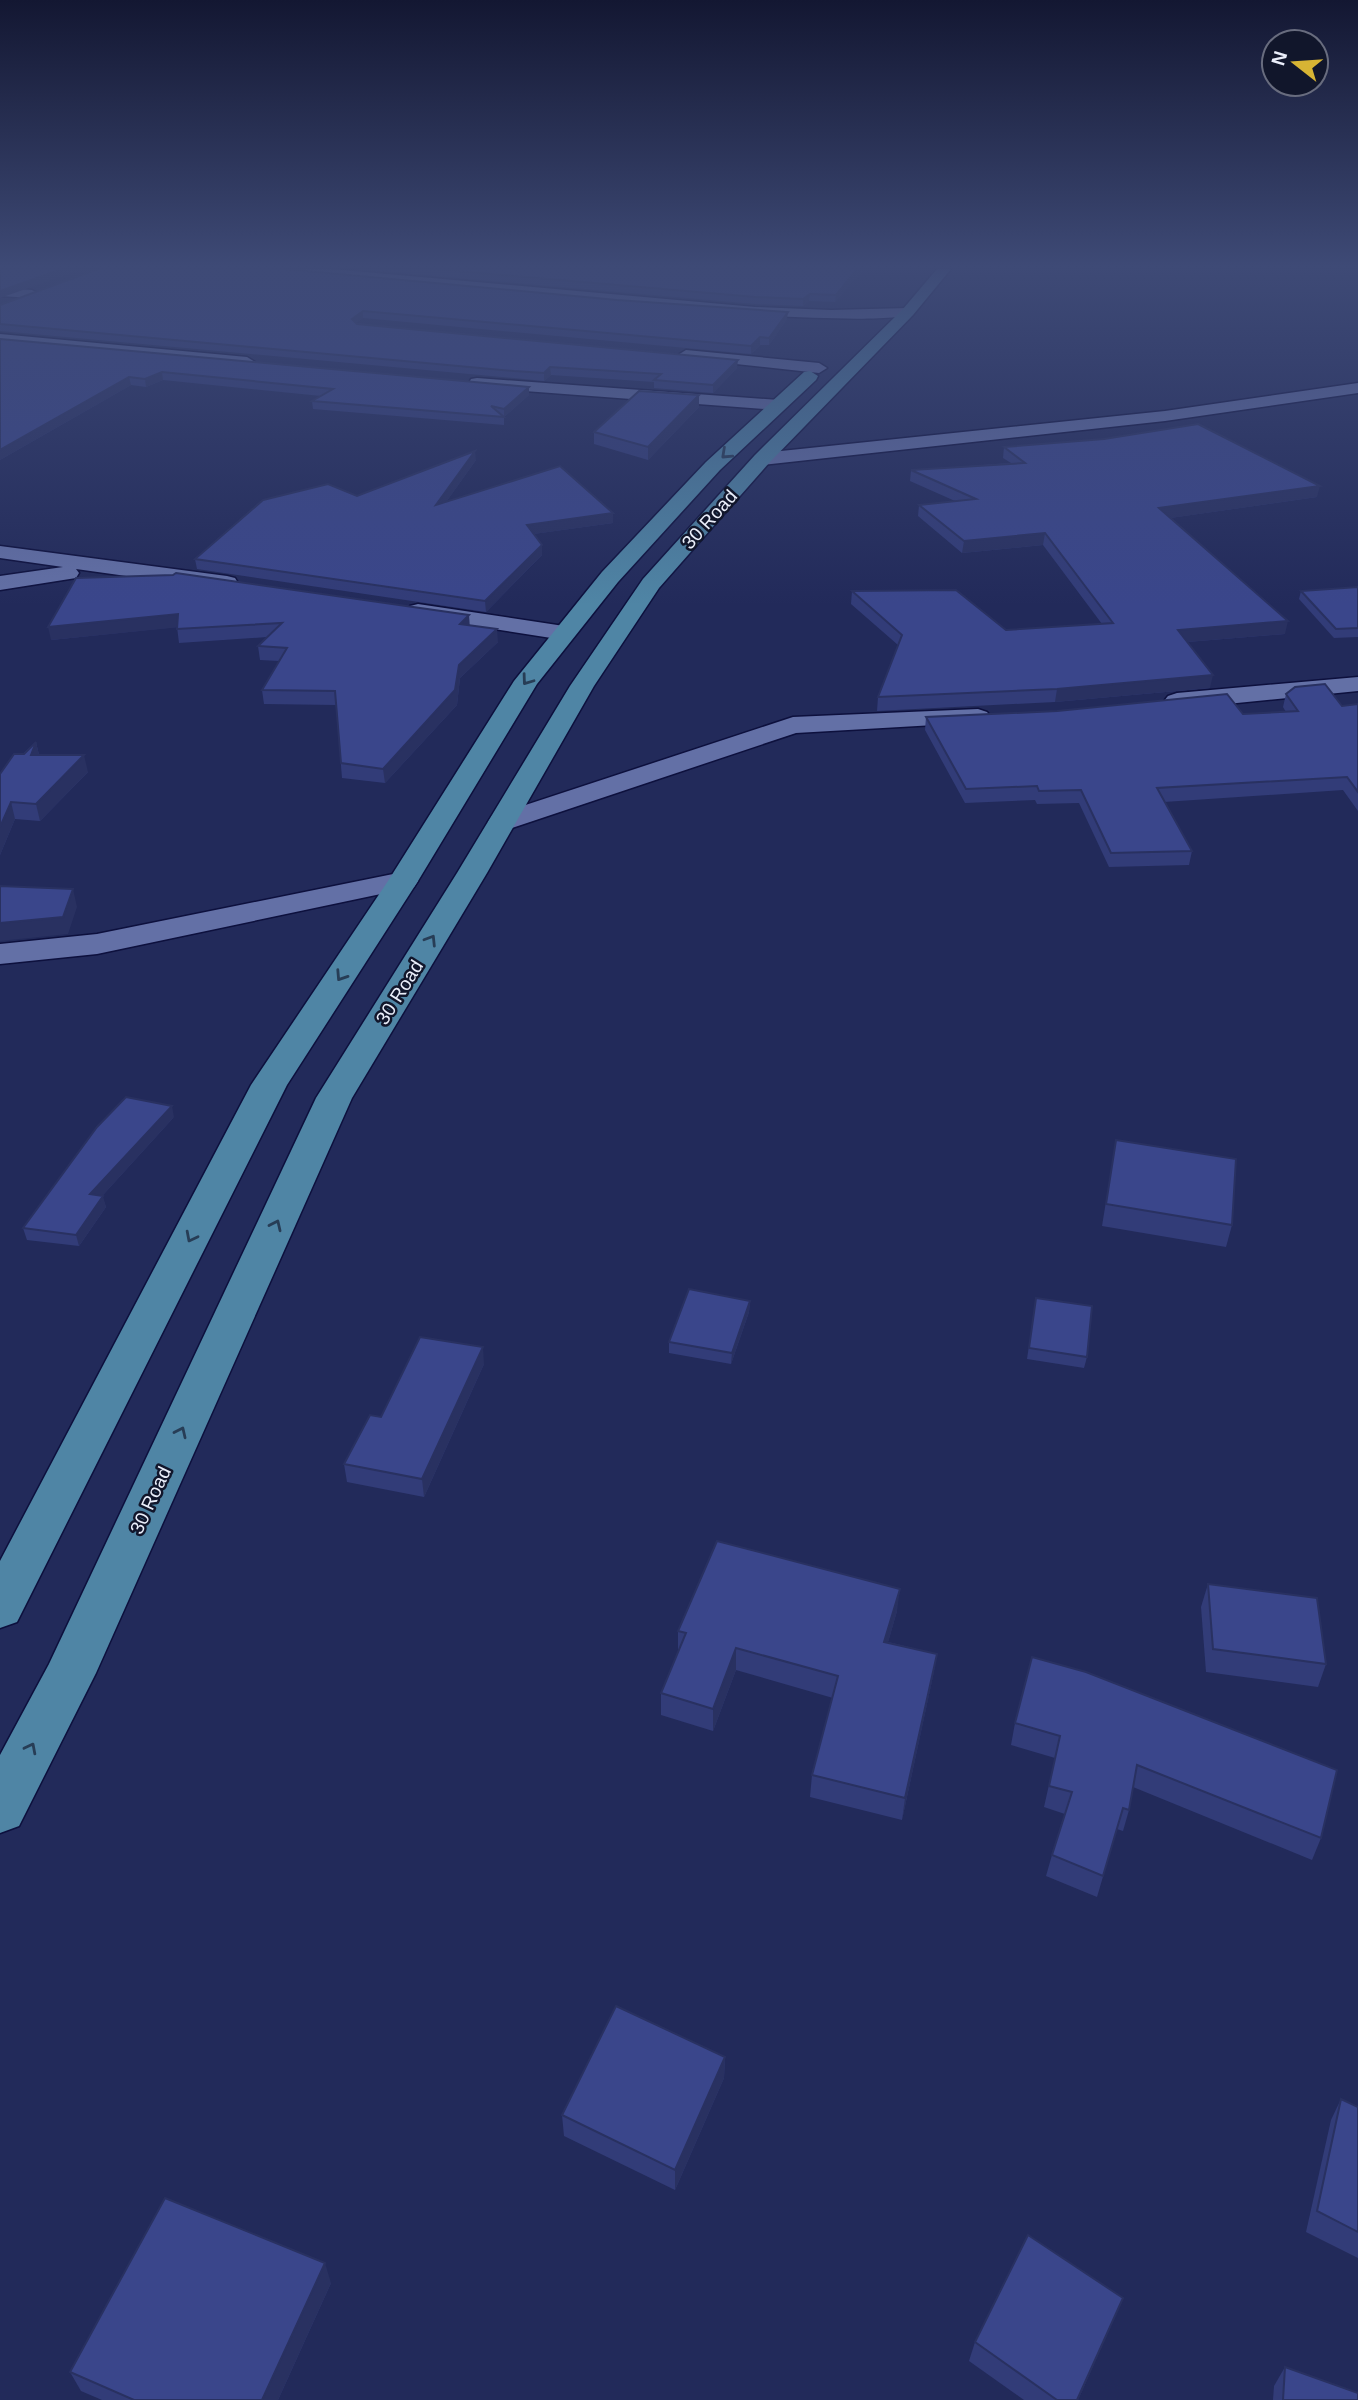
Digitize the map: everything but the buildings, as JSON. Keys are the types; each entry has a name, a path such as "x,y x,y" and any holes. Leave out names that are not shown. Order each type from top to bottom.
{"main road":[{"name":"30 Road","path":"0,1608 269,1085 402,881 526,681 610,577 713,466 805,381"},
{"name":"30 Road","path":"0,1809 70,1673 334,1098 582,686 651,584 762,459 839,381"}],"street":[{"path":"458,381 779,405"},
{"path":"762,459 1165,416 1358,388"},
{"path":"0,552 251,586"},
{"path":"0,583 116,566"},
{"path":"401,609 564,633"},
{"path":"1151,704 1358,684"},
{"path":"502,822 793,725 1000,716"},
{"path":"0,954 97,944 402,881"}]}
